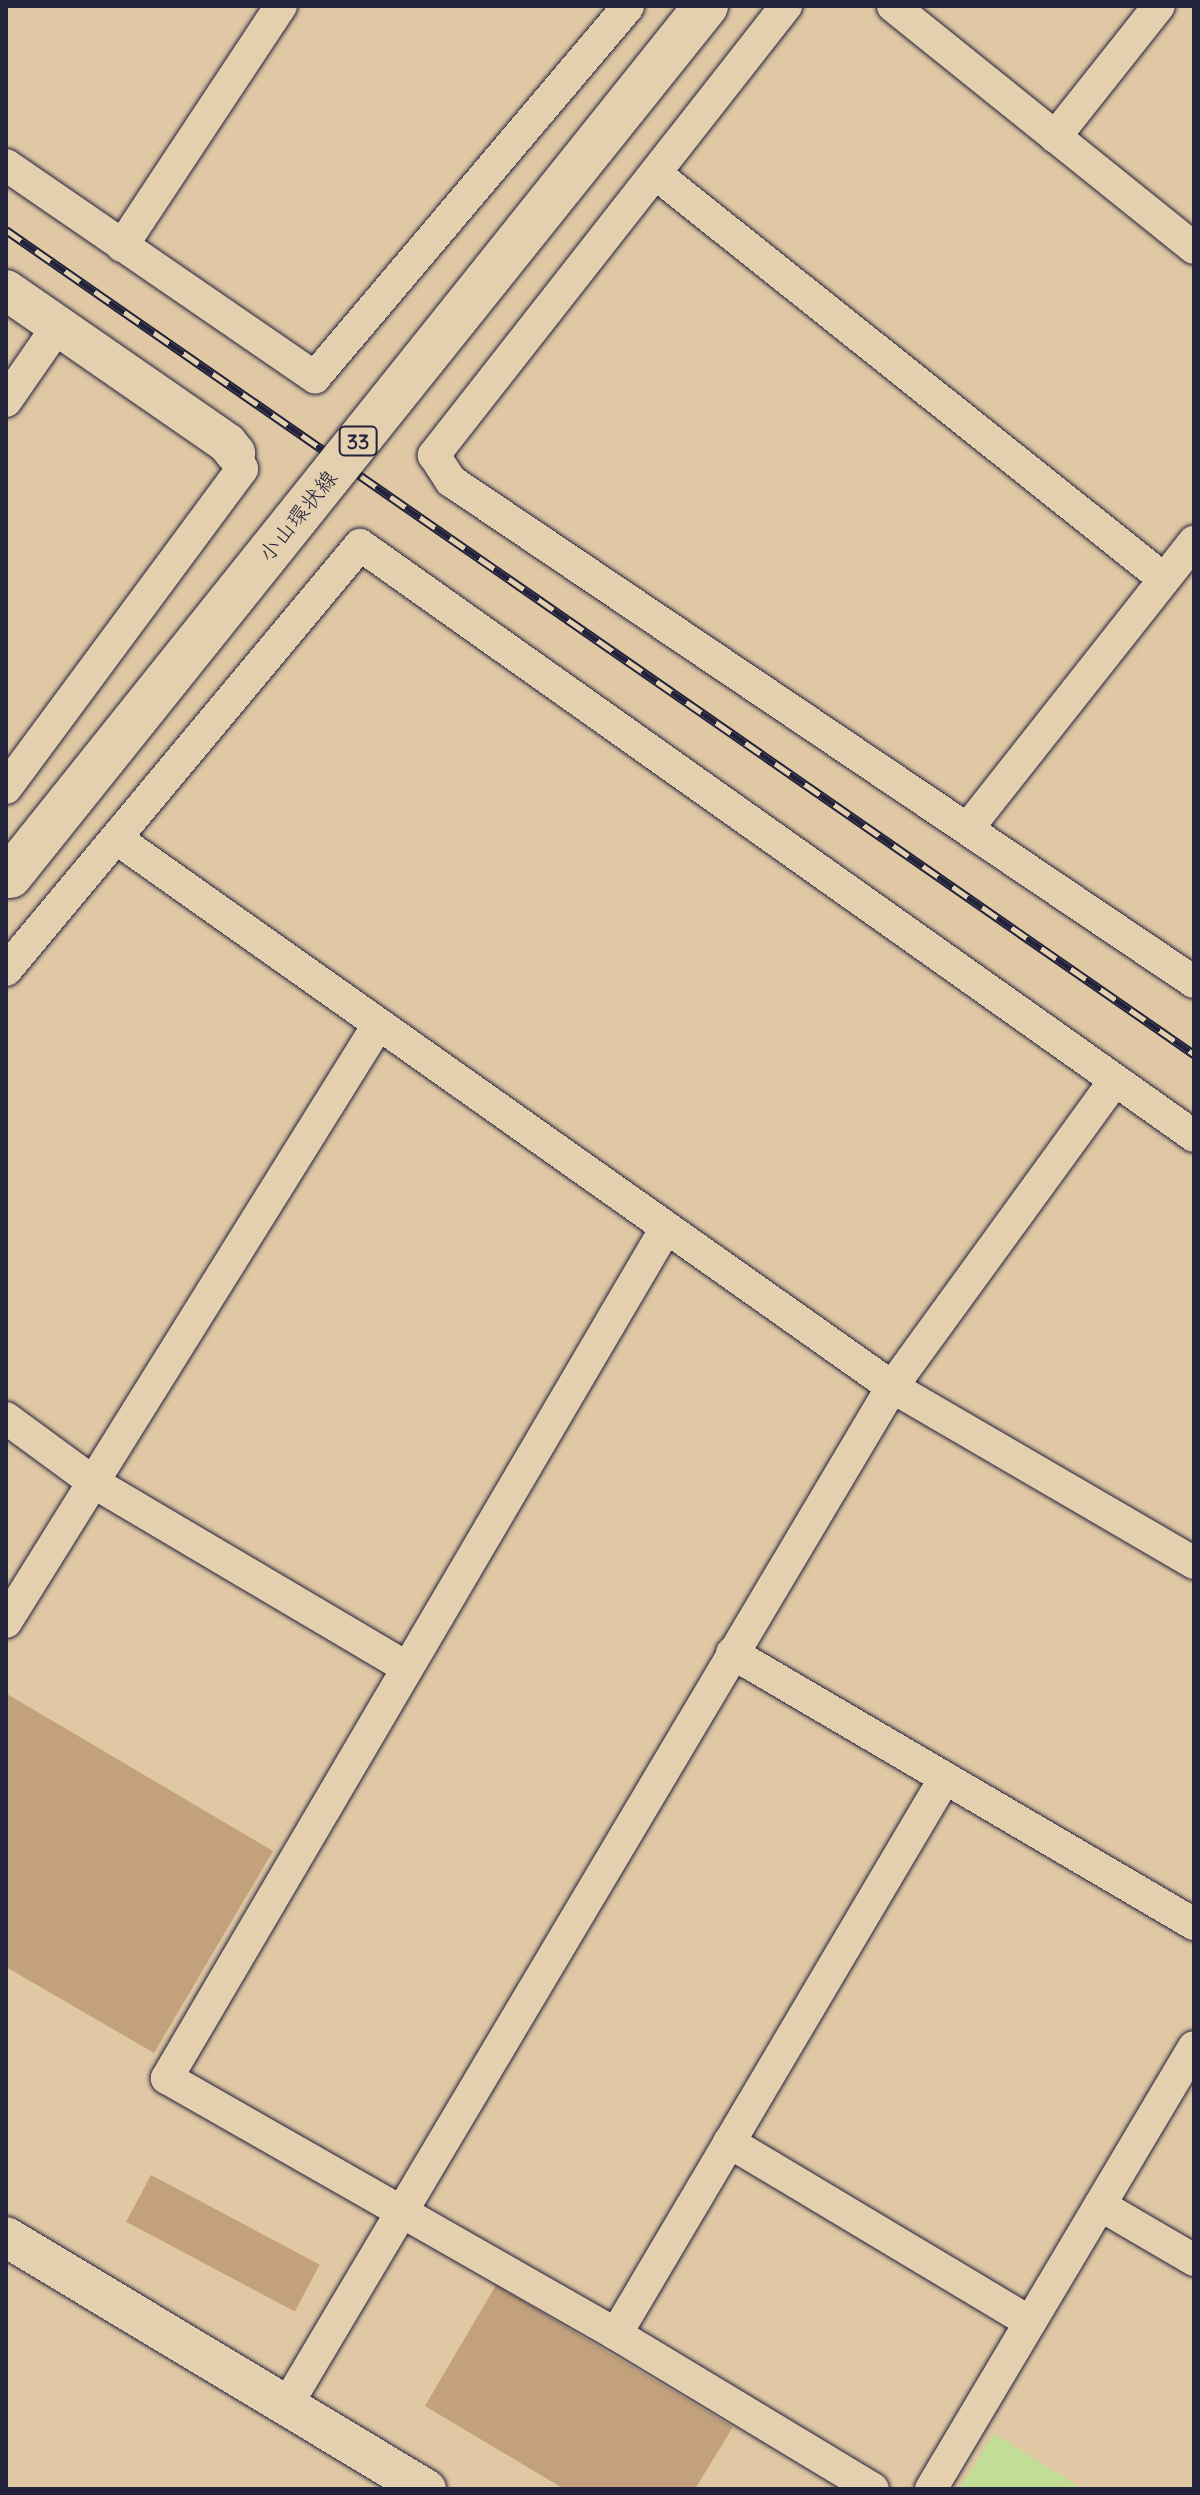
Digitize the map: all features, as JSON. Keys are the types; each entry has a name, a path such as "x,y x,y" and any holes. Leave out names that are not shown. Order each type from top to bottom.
{"main road":[{"name":"小山環状線","path":"10,876 706,6"}],"street":[{"path":"122,246 281,6"},
{"path":"6,165 315,377 628,6"},
{"path":"786,6 434,455 451,481 1193,980"},
{"path":"893,6 1194,248"},
{"path":"1055,137 1159,6"},
{"path":"656,174 1164,579"},
{"path":"6,290 227,443 242,469 19,747 6,788"},
{"path":"6,401 58,326"},
{"path":"968,828 1194,542"},
{"path":"6,970 360,545 1194,1136"},
{"path":"117,839 892,1387 1194,1563"},
{"path":"6,1622 378,1025"},
{"path":"288,2403 892,1387 1114,1081"},
{"path":"666,1228 167,2078 616,2334 873,2489"},
{"path":"6,1418 93,1482 406,1667"},
{"path":"732,1653 1194,1924"},
{"path":"616,2334 945,1778"},
{"path":"931,2489 1194,2047"},
{"path":"729,2142 1030,2322"},
{"path":"1100,2205 1194,2260"},
{"path":"6,2237 288,2403 426,2489"}],"green space":[{"path":"994,2434 1083,2489 959,2489"}],"building":[{"path":"7,1694 273,1851 154,2053 6,1967"},
{"path":"151,2175 320,2265 295,2311 126,2222"},
{"path":"496,2285 733,2427 695,2489 564,2489 425,2406"}],"railway":[{"path":"6,230 1194,1054"}]}
